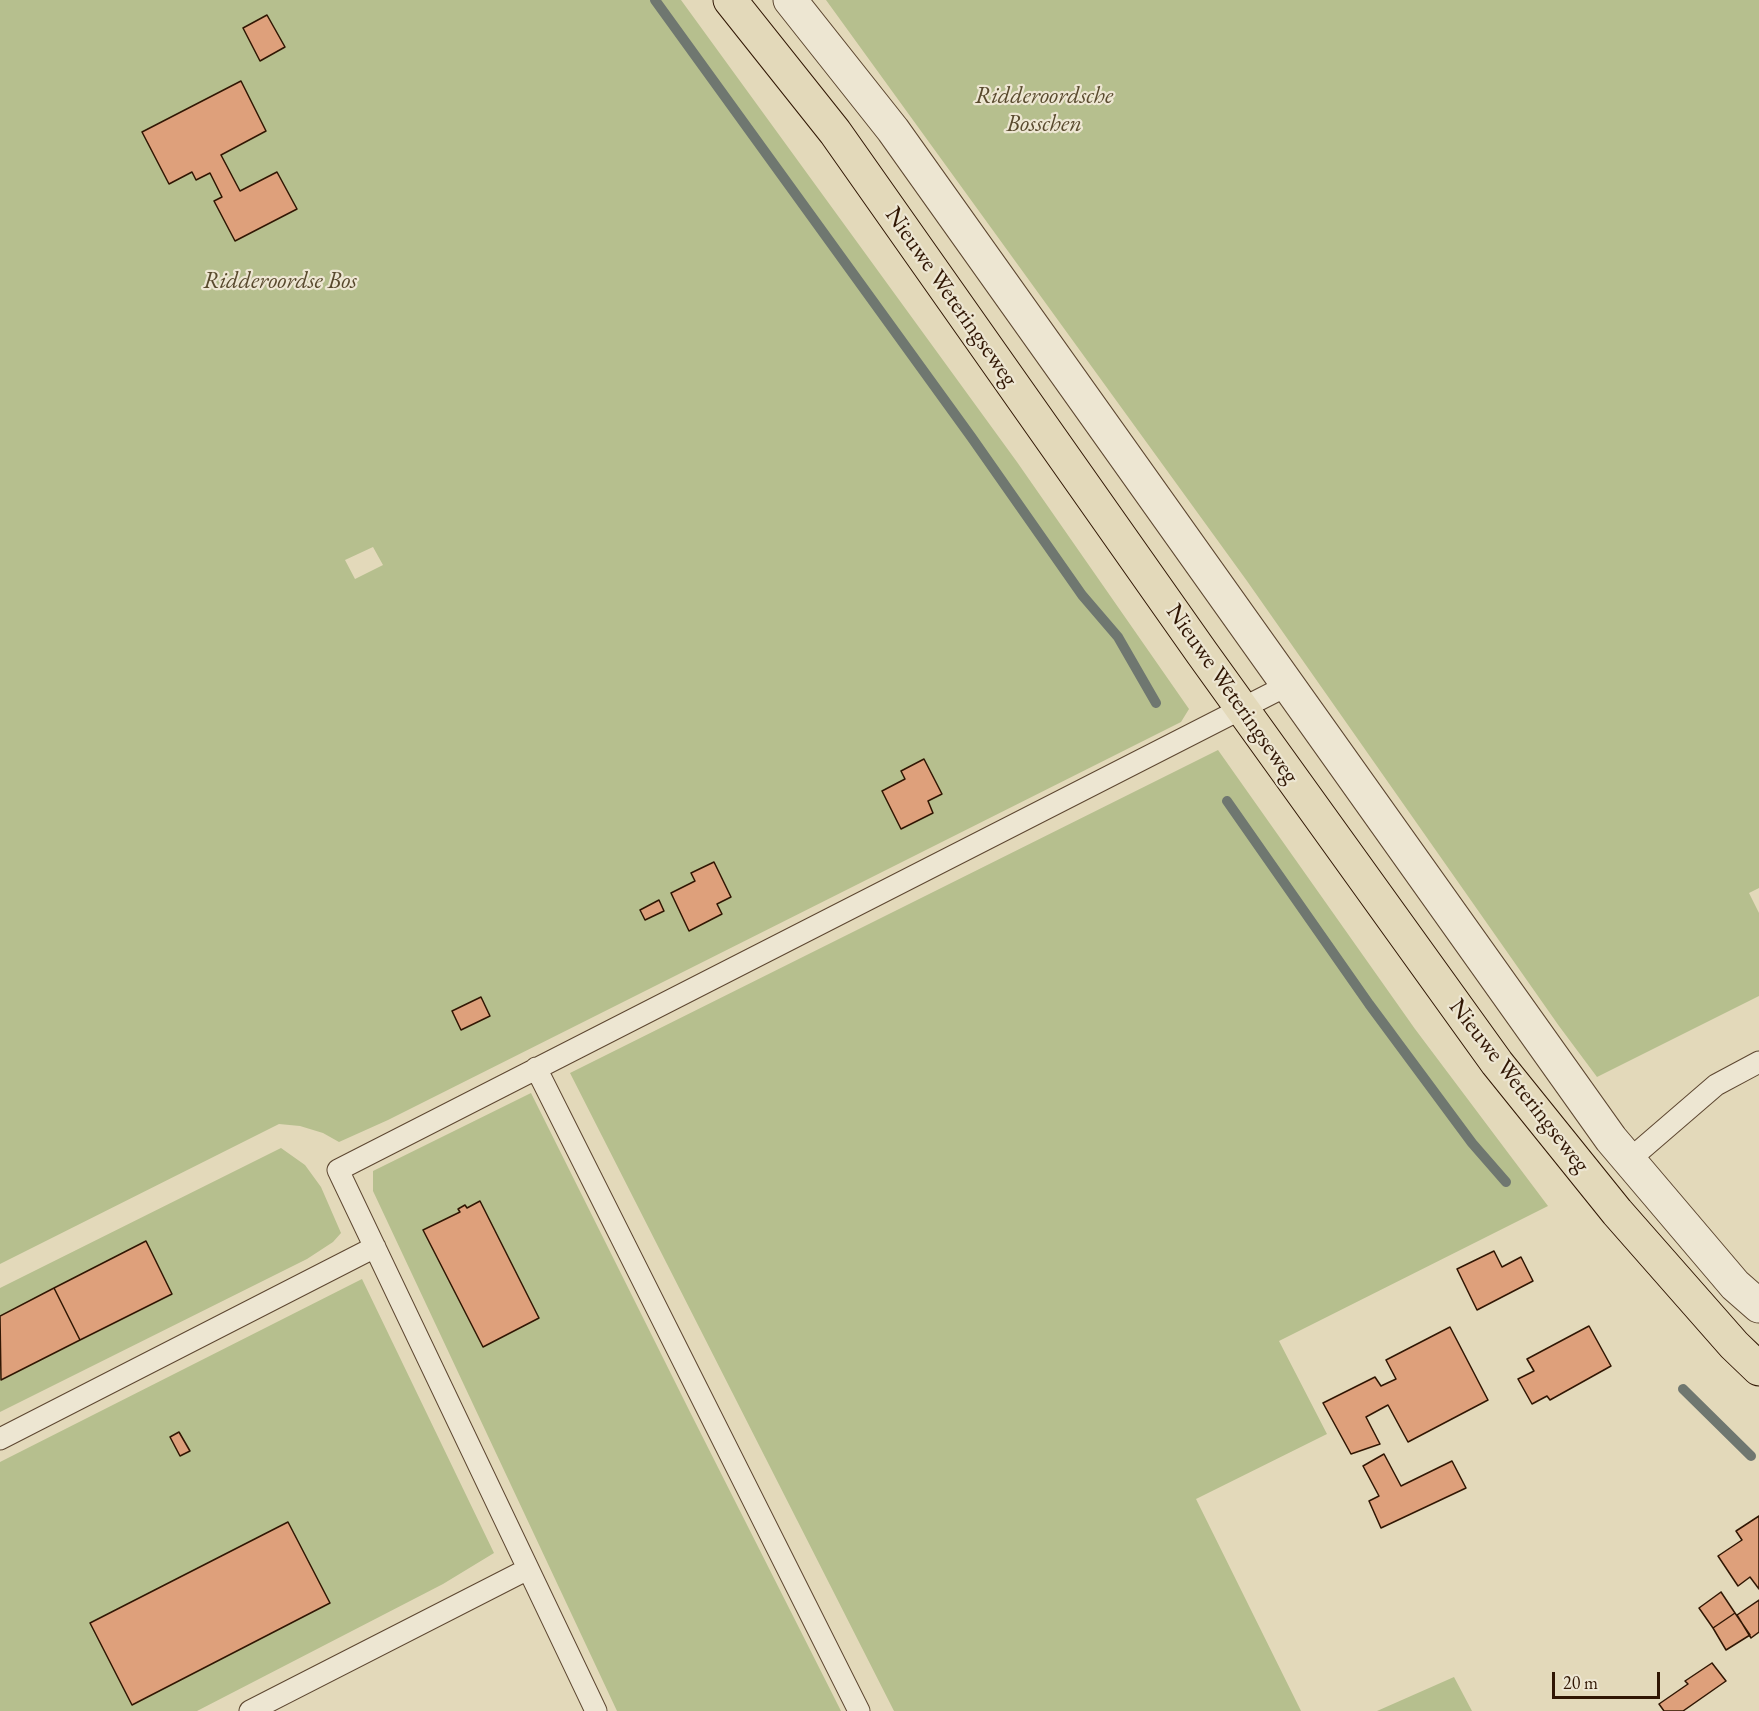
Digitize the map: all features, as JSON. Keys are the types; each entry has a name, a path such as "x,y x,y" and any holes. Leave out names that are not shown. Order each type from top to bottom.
{"main road":[{"name":"Nieuwe Weteringseweg","path":"730,0 835,132 1242,709 1497,1063 1617,1212 1734,1345 1759,1369"}],"street":[{"name":"Nieuwe Weteringseweg","path":"790,0 893,130 1611,1139 1735,1285 1759,1306"}],"lane":[{"path":"596,1711 338,1170 1288,685"},
{"path":"1629,1160 1716,1084 1759,1062"},
{"path":"536,1068 859,1711"},
{"path":"0,1439 375,1247"},
{"path":"250,1711 528,1569"}],"green space":[{"name":"Ridderoordse Bos","path":"0,0 681,0 1017,462 1189,709 1181,722 388,1120 339,1142 323,1133 300,1126 279,1124 0,1264","holes":["373,547 383,565 355,579 345,560"]},
{"name":"Ridderoordsche Bosschen","path":"826,0 1759,0 1759,888 1749,893 1759,913 1759,996 1597,1077 1247,581"},
{"path":"1218,750 1415,1029 1548,1206 1279,1341 1327,1434 1196,1499 1301,1711 894,1711 570,1073"},
{"path":"531,1093 841,1711 617,1711 373,1191 373,1171"},
{"path":"281,1148 305,1165 321,1187 341,1233 333,1242 307,1259 0,1412 0,1288"},
{"path":"362,1279 494,1553 443,1584 197,1711 0,1711 0,1462"},
{"path":"1454,1677 1472,1711 1377,1711"}],"building":[{"path":"267,15 285,47 260,61 243,28"},
{"path":"241,81 266,131 221,155 240,191 277,172 297,209 235,241 214,201 222,197 210,173 196,180 192,172 169,184 142,132"},
{"path":"924,759 942,794 928,801 933,813 901,829 882,791 905,779 901,771"},
{"path":"714,862 731,897 717,904 722,914 689,931 671,893 695,881 691,873"},
{"path":"659,900 664,911 645,920 640,910"},
{"path":"481,997 490,1016 461,1030 452,1011"},
{"path":"480,1201 539,1318 483,1347 423,1230 460,1212 458,1209 465,1205 467,1208"},
{"path":"146,1241 172,1294 80,1340 54,1288"},
{"path":"1494,1251 1502,1267 1521,1257 1533,1281 1477,1310 1457,1269"},
{"path":"54,1288 80,1340 1,1380 0,1316"},
{"path":"1589,1326 1611,1366 1550,1400 1547,1396 1532,1404 1518,1379 1534,1371 1527,1359"},
{"path":"1450,1327 1488,1400 1408,1442 1388,1405 1366,1417 1380,1444 1351,1454 1323,1403 1375,1377 1381,1386 1396,1379 1386,1360"},
{"path":"179,1432 190,1451 180,1456 170,1437"},
{"path":"1384,1454 1401,1486 1452,1461 1466,1488 1381,1528 1369,1501 1379,1496 1363,1466"},
{"path":"1759,1516 1759,1589 1750,1577 1738,1586 1718,1556 1742,1540 1736,1531"},
{"path":"288,1522 330,1603 132,1705 90,1623"},
{"path":"1721,1592 1735,1613 1713,1628 1699,1608"},
{"path":"1759,1600 1759,1632 1751,1638 1737,1615"},
{"path":"1735,1613 1750,1635 1726,1650 1713,1628"},
{"path":"1712,1663 1726,1681 1683,1711 1664,1711 1659,1704 1688,1684 1685,1681"}],"waterway":[{"path":"655,0 972,438 1082,595 1118,637 1156,703"},
{"path":"1227,801 1369,1004 1472,1143 1506,1182"},
{"path":"1683,1389 1751,1456"}]}
